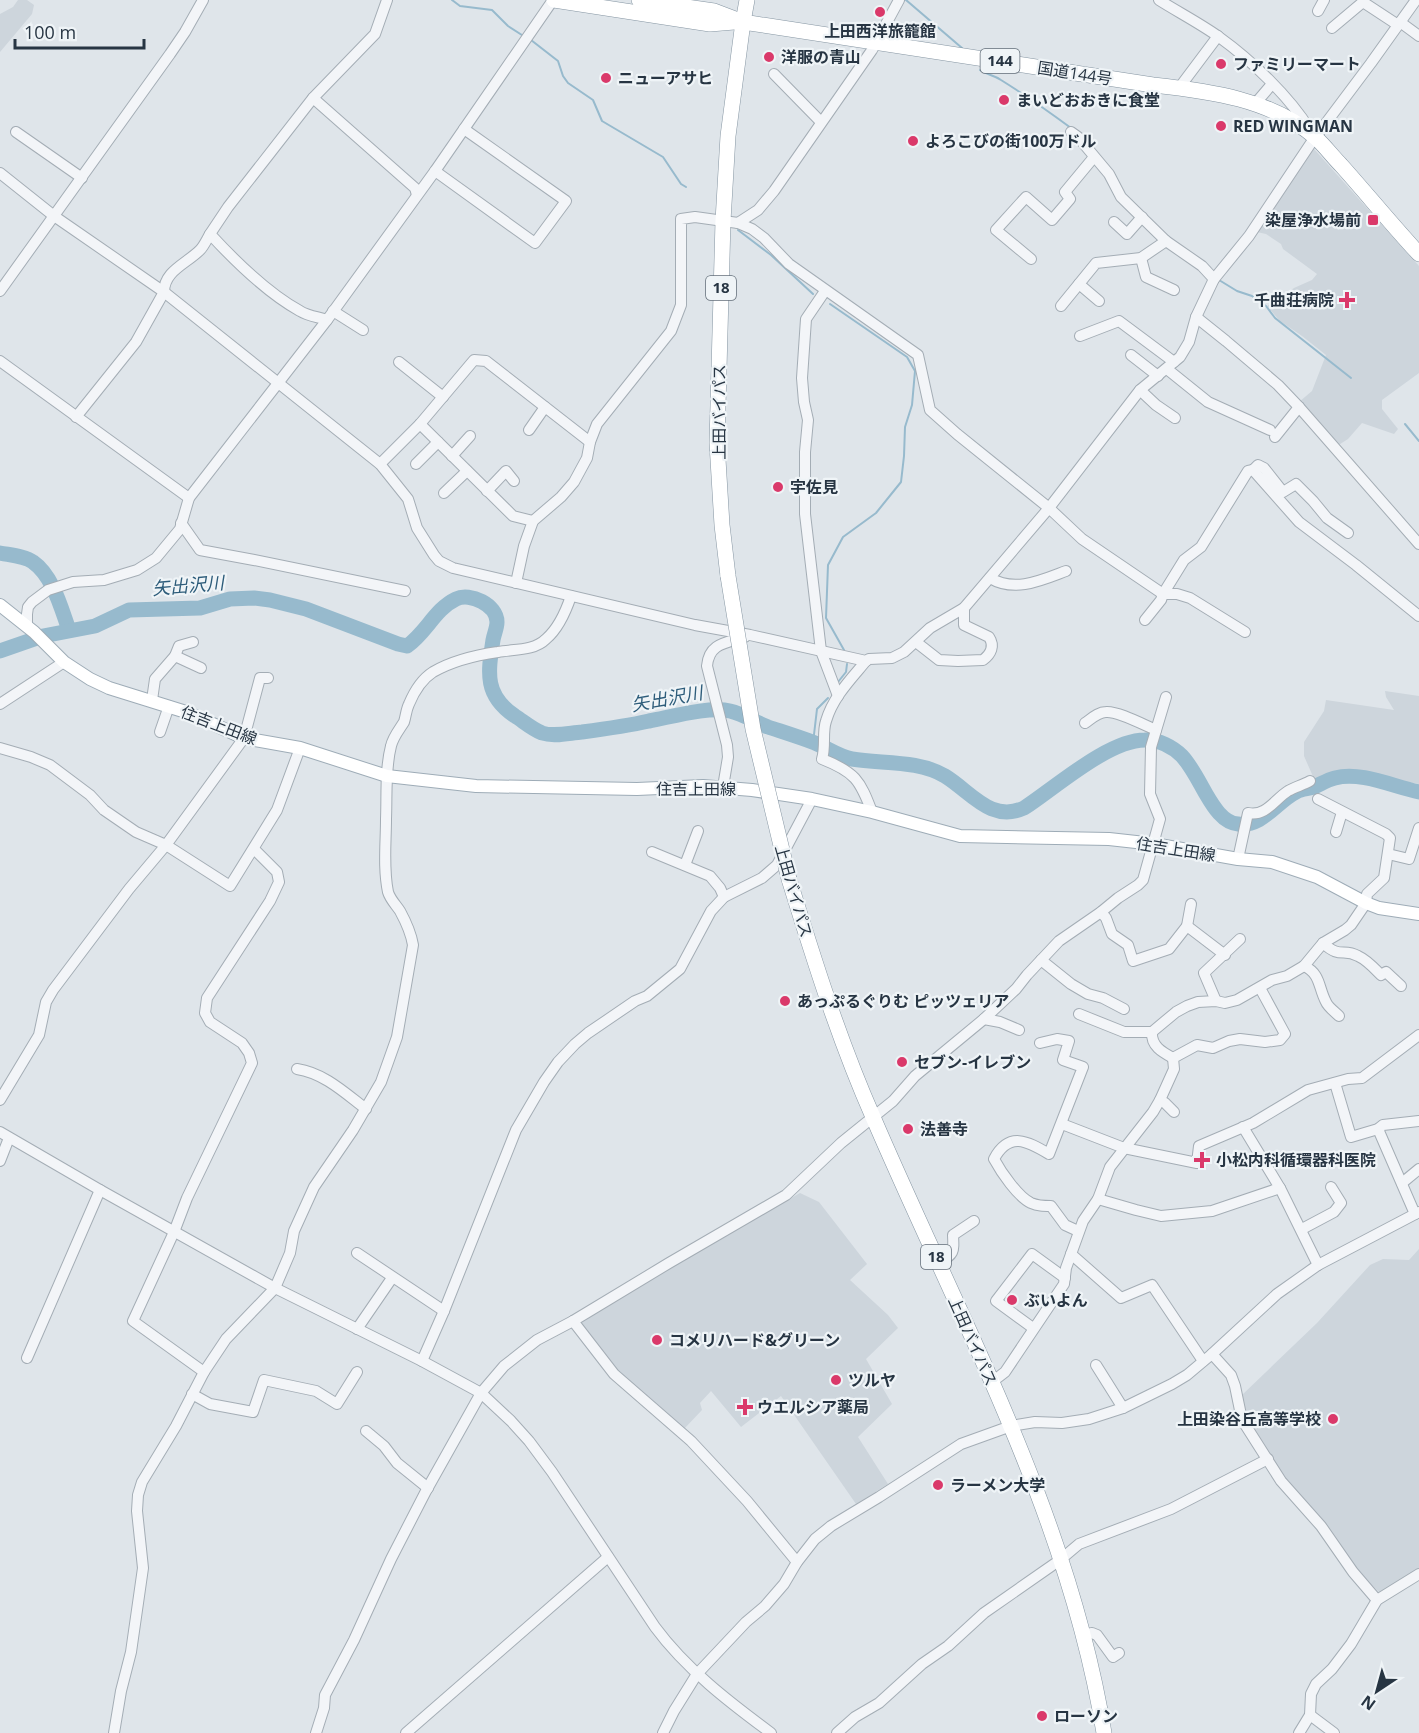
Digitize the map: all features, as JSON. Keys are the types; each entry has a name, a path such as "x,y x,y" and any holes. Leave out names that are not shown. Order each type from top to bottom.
{"highway":[{"name":"144","path":"554,0 710,24 743,22"},
{"name":"144","path":"639,0 714,12 743,22"},
{"name":"上田バイパス","path":"747,0 728,136 730,222 717,442 722,525 728,576 753,729 789,879 823,987 872,1116 992,1382 1037,1493 1083,1635 1104,1733"},
{"name":"国道144号","path":"743,22 1179,88 1228,96 1255,104 1282,116 1315,138 1419,254"}],"main road":[{"name":"住吉上田線","path":"0,605 31,629 64,662 90,680 186,711 244,738 300,747 387,776 476,786 637,789 723,787 752,790 812,799 960,836 1109,839 1154,844 1238,860 1272,862 1317,877 1379,908 1419,914"}],"street":[{"path":"0,291 170,54 203,0"},
{"path":"76,417 136,342 164,292 164,284 174,270 200,250 228,207 313,98 375,34 387,0"},
{"path":"31,629 27,614 28,607 51,589 73,582 104,580 136,570 156,558 180,529 189,498 330,315 435,171 554,0"},
{"path":"730,222 758,210 769,197 851,81 899,0"},
{"path":"1318,11 1324,0"},
{"path":"1351,0 1355,3 1363,1 1419,36"},
{"path":"0,173 54,216 164,292 380,464 408,499 417,528 439,561 453,568 695,625 866,660 892,658 904,652 930,628 964,608 1049,508 1140,390 1186,349 1196,317 1214,279 1249,236 1315,138 1416,0"},
{"path":"1162,1 1218,36 1272,84 1293,106 1315,138"},
{"path":"1332,28 1363,1"},
{"path":"1179,88 1218,36"},
{"path":"774,74 821,122"},
{"path":"1255,104 1272,84"},
{"path":"313,98 415,188 417,195"},
{"path":"435,171 535,243 566,201 464,129"},
{"path":"16,132 82,177"},
{"path":"1071,132 1078,137 1109,174 1121,197 1166,241 1202,266 1214,279"},
{"path":"1031,259 996,230 1026,198 1052,220 1070,199 1065,192 1094,157"},
{"path":"516,583 524,546 533,521 561,497 574,482 587,458 597,424 671,331 681,305 681,219 695,217 730,222 752,229 764,238 789,264 918,356 930,410 1049,508 1082,539 1163,594 1178,594 1190,598 1245,632"},
{"path":"1114,222 1127,234 1142,218"},
{"path":"210,234 229,255 268,289 301,312 330,315 363,330"},
{"path":"1061,306 1096,263 1141,258 1166,241"},
{"path":"1141,258 1146,278 1174,290"},
{"path":"1079,284 1099,300"},
{"path":"825,291 806,318 802,378 808,420 805,452 805,514 821,651 838,696"},
{"path":"1196,317 1261,370 1299,407 1419,544"},
{"path":"1080,336 1119,321 1166,369 1208,402 1273,434 1299,407"},
{"path":"1131,355 1166,369"},
{"path":"380,464 420,424 474,360 486,361 590,442"},
{"path":"0,361 189,498"},
{"path":"399,362 443,397"},
{"path":"1140,390 1175,418"},
{"path":"529,430 545,407"},
{"path":"420,424 513,516 533,521"},
{"path":"452,456 470,436"},
{"path":"416,464 438,442"},
{"path":"1145,620 1161,600 1184,560 1201,547 1248,471 1258,465 1264,468 1283,492 1296,484 1327,518 1348,533"},
{"path":"1253,470 1299,522 1419,616"},
{"path":"444,493 467,471"},
{"path":"487,491 506,471 514,481"},
{"path":"182,523 200,550 405,591"},
{"path":"990,578 1007,584 1019,585 1036,582 1066,571"},
{"path":"114,1733 131,1652 143,1568 137,1511 142,1482 176,1426 204,1372 226,1339 275,1288 290,1253 294,1231 314,1187 366,1109 381,1082 397,1037 413,945 411,933 389,894 387,886 385,848 387,776 393,738 423,680 443,667 499,651 532,647 546,639 566,610 570,596"},
{"path":"916,642 939,660 983,660 992,648 991,640 964,624 964,608"},
{"path":"723,787 728,745 707,666 710,652 717,646 750,635"},
{"path":"152,700 155,679 176,656 178,646 193,642"},
{"path":"176,656 201,668"},
{"path":"866,660 838,696 825,722 822,759 842,767 861,784 872,813"},
{"path":"0,704 64,662"},
{"path":"0,1100 39,1035 46,1002 53,990 129,889 166,845 244,738 260,678 268,678"},
{"path":"316,1733 324,1708 325,1695 354,1640 391,1559 481,1394 504,1366 537,1340 786,1195 840,1143 893,1101 938,1055 984,1019 1059,941 1143,880 1160,819 1150,794 1151,747 1166,698"},
{"path":"160,732 169,706"},
{"path":"1085,723 1100,713 1106,712 1114,713 1156,731"},
{"path":"0,748 50,765 90,795 104,810 136,832 166,845 230,886 277,810 300,747"},
{"path":"1238,860 1248,813 1255,815 1267,809 1289,790 1310,782"},
{"path":"422,1361 516,1131 544,1082 558,1062 588,1033 635,1001 647,996 680,969 711,911 724,897 756,881 777,865 812,799"},
{"path":"1079,1014 1124,1032 1152,1032 1187,1006 1198,1002 1225,1003 1237,1000 1272,980 1287,976 1304,966 1323,943 1345,930 1366,903 1367,894 1384,878 1390,838 1318,799"},
{"path":"1336,832 1342,812"},
{"path":"1388,854 1409,859 1419,828"},
{"path":"685,865 698,831"},
{"path":"204,1372 133,1321 187,1198 252,1063 242,1043 210,1022 205,1013 207,998 270,901 279,882 277,872 254,849"},
{"path":"652,852 710,876 716,881 724,897"},
{"path":"1101,912 1112,934 1128,945 1133,962 1169,949 1187,926 1191,904"},
{"path":"1187,926 1225,955"},
{"path":"1216,1001 1204,973 1240,939"},
{"path":"1323,943 1332,951 1355,954 1381,975 1386,972 1401,986"},
{"path":"1041,960 1071,984 1124,1009"},
{"path":"1304,966 1317,976 1326,1002 1339,1016"},
{"path":"1173,1058 1197,1045 1213,1048 1228,1041 1240,1039 1264,1042 1280,1040 1285,1034 1260,988"},
{"path":"984,1019 1019,1029"},
{"path":"992,1382 1005,1372 1064,1284 1066,1268 1078,1231 1098,1199 1110,1167 1160,1100 1174,1068 1173,1058 1157,1047 1152,1032"},
{"path":"1062,1124 1124,1149 1197,1163 1199,1146 1253,1123 1308,1090 1348,1079 1362,1078 1419,1035"},
{"path":"1040,1043 1056,1039 1069,1041 1063,1060 1083,1067 1062,1124 1049,1154 1035,1145 1020,1140 1012,1141 999,1150 994,1159 1000,1171 1028,1202 1039,1206 1051,1206 1065,1225 1078,1231"},
{"path":"297,1069 321,1076 366,1109"},
{"path":"1335,1083 1351,1137 1378,1130 1383,1125 1419,1121"},
{"path":"1160,1100 1174,1112"},
{"path":"1243,1128 1280,1188 1318,1264"},
{"path":"663,1733 697,1674 746,1622 765,1606 784,1584 815,1539 831,1526 961,1444 1011,1426 1035,1422 1062,1423 1089,1419 1123,1408 1172,1384 1208,1358 1277,1294 1318,1264 1417,1213 1378,1130"},
{"path":"0,1161 5,1135 275,1288 422,1361 481,1394 529,1440 670,1647 697,1674 771,1733"},
{"path":"1402,1183 1419,1168"},
{"path":"1302,1229 1334,1212 1341,1203 1331,1187"},
{"path":"1098,1199 1161,1216 1212,1211 1280,1188"},
{"path":"27,1358 100,1190"},
{"path":"939,1263 951,1255 953,1235 974,1221"},
{"path":"357,1253 444,1311"},
{"path":"1033,1328 996,1301 1032,1254 1065,1278"},
{"path":"1071,1254 1121,1298 1152,1285 1208,1358 1231,1375 1246,1426 1281,1481 1321,1526 1353,1572 1377,1600"},
{"path":"357,1329 392,1278"},
{"path":"573,1321 614,1374 691,1441 747,1501 797,1562"},
{"path":"1096,1365 1123,1408"},
{"path":"192,1394 210,1404 253,1412 264,1380 316,1391 338,1404 357,1372"},
{"path":"366,1431 384,1446 398,1463 428,1488"},
{"path":"837,1733 879,1703 984,1613 1079,1544 1172,1509 1268,1459"},
{"path":"406,1733 608,1557"},
{"path":"1299,1733 1310,1715 1311,1694 1316,1684 1332,1669 1351,1644 1377,1600 1419,1574"},
{"path":"1083,1635 1092,1633 1097,1635 1113,1657 1119,1653"},
{"path":"1310,1715 1334,1733"}],"shaded area":[{"path":"18,0 27,0 34,5 32,14 0,52 0,14 13,7"},
{"name":"千曲荘病院","path":"1311,149 1314,149 1419,266 1419,373 1382,400 1382,409 1398,429 1394,434 1362,423 1348,439 1337,446 1299,402 1312,391 1326,355 1280,321 1267,306 1294,288 1312,280 1317,274 1283,249 1281,244 1266,234 1257,232"},
{"path":"1385,691 1419,696 1419,784 1356,773 1336,773 1315,781 1304,756 1304,742 1324,711 1326,700 1394,710"},
{"path":"800,1193 819,1202 867,1264 850,1280 888,1315 898,1328 866,1359 892,1404 858,1437 888,1484 856,1504 781,1396 741,1427 711,1391 700,1403 702,1410 684,1429 618,1375 580,1324 655,1276"},
{"name":"上田染谷丘高等学校","path":"1419,1249 1419,1569 1380,1593 1357,1571 1282,1479 1244,1413 1242,1395 1317,1323 1370,1265 1383,1259 1409,1260"}],"waterway":[{"path":"452,0 460,6 492,10 508,26 525,37"},
{"path":"906,0 962,48"},
{"path":"531,40 558,61 568,83 593,100 602,121 663,157 681,184 686,187"},
{"path":"980,70 998,78 1071,128"},
{"path":"738,230 771,255 813,294"},
{"path":"1219,280 1237,291 1252,296 1266,306 1275,318 1351,378"},
{"path":"830,304 907,357 915,371 912,405 905,427 901,482 876,513 843,537 828,565 826,618 844,650"},
{"path":"1405,424 1419,441"},
{"path":"0,553 26,558 40,568 56,593 69,630"},
{"name":"矢出沢川","path":"0,651 43,636 95,626 129,610 200,608 230,599 254,598 306,609 407,646 449,603 462,597 468,597 488,605 496,616 497,624 490,673 493,691 498,700 515,716 542,733 551,735 608,729 701,711 730,711 815,743 847,758 912,765 935,771 982,804 1001,812 1012,812 1024,808 1099,756 1130,742 1145,740 1160,742 1182,756 1219,813 1228,821 1238,824 1255,822 1300,790 1345,776 1366,778 1419,792"},
{"path":"838,682 846,672 847,664"},
{"path":"813,743 817,709 828,698"}],"place":[{"name":"上田西洋旅籠館","path":"880,12"},
{"name":"洋服の青山","path":"769,57"},
{"name":"ファミリーマート","path":"1221,64"},
{"name":"ニューアサヒ","path":"606,78"},
{"name":"まいどおおきに食堂","path":"1004,100"},
{"name":"RED WINGMAN","path":"1221,126"},
{"name":"よろこびの街100万ドル","path":"913,141"},
{"name":"染屋浄水場前","path":"1373,220"},
{"name":"千曲荘病院","path":"1347,300"},
{"name":"宇佐見","path":"778,487"},
{"name":"あっぷるぐりむ ピッツェリア","path":"785,1001"},
{"name":"セブン-イレブン","path":"902,1062"},
{"name":"法善寺","path":"908,1129"},
{"name":"小松内科循環器科医院","path":"1202,1160"},
{"name":"ぶいよん","path":"1012,1300"},
{"name":"コメリハード&グリーン","path":"657,1340"},
{"name":"ツルヤ","path":"836,1380"},
{"name":"ウエルシア薬局","path":"745,1407"},
{"name":"上田染谷丘高等学校","path":"1333,1419"},
{"name":"ラーメン大学","path":"938,1485"},
{"name":"ローソン","path":"1042,1716"}]}
